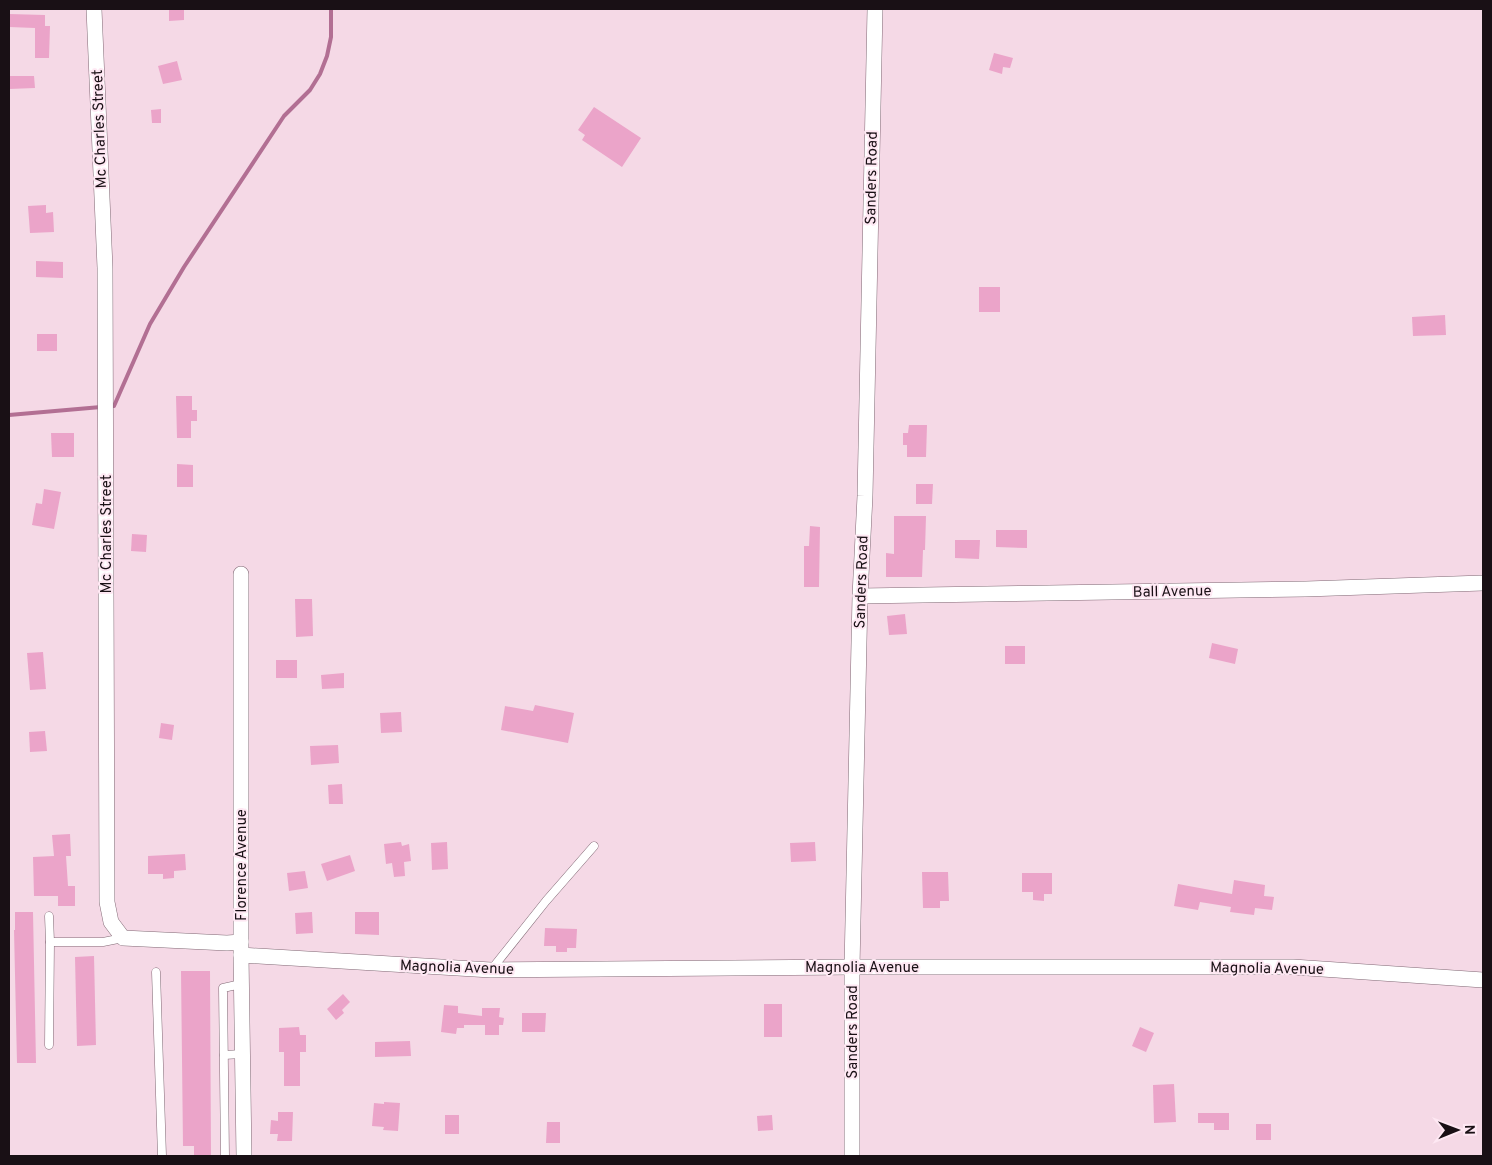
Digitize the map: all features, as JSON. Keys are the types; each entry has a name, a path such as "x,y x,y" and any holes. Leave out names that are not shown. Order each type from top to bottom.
{"street":[{"name":"Mc Charles Street","path":"94,9 105,268 107,902 111,922 123,938"},
{"name":"Sanders Road","path":"852,1156 852,967 875,9"},
{"name":"Florence Avenue","path":"241,574 241,984 244,1156"},
{"name":"Ball Avenue","path":"860,596 1306,589 1483,583"},
{"path":"123,938 241,949"},
{"name":"Magnolia Avenue","path":"241,949 491,970 852,967 1293,967 1483,980"}],"lane":[{"path":"491,970 546,901 594,846"},
{"path":"49,916 50,1045"},
{"path":"50,942 103,942 123,938"},
{"path":"156,972 162,1156"},
{"path":"225,1156 223,988 241,984"},
{"path":"224,1055 242,1054"},
{"path":"225,1127 244,1127"}],"building":[{"path":"169,9 184,9 184,20 169,21"},
{"path":"9,14 45,15 45,26 50,26 49,58 35,58 35,28 9,27"},
{"path":"994,53 1013,58 1010,68 1003,67 1002,74 989,70"},
{"path":"177,61 182,80 163,84 158,66"},
{"path":"9,76 34,76 35,88 9,89"},
{"path":"594,107 641,138 622,167 582,140 585,135 578,130"},
{"path":"161,109 161,123 152,123 151,110"},
{"path":"46,205 46,213 53,212 54,232 30,233 28,206"},
{"path":"36,261 63,262 63,278 36,277"},
{"path":"979,287 1000,287 1000,312 979,312"},
{"path":"1445,315 1446,335 1413,336 1412,317"},
{"path":"37,334 57,334 57,351 37,351"},
{"path":"176,396 192,396 192,410 197,410 197,421 191,421 191,438 177,438"},
{"path":"909,425 927,425 926,457 907,457 907,445 903,445 903,433 908,433"},
{"path":"51,433 74,433 74,457 52,457"},
{"path":"177,464 193,465 193,487 177,487"},
{"path":"916,484 933,484 932,504 916,504"},
{"path":"44,489 61,492 54,529 32,525 36,503 42,504"},
{"path":"894,516 926,516 922,577 886,577 886,553 894,554"},
{"path":"810,526 820,527 819,587 804,587 804,546 809,546"},
{"path":"996,530 1027,530 1027,548 996,547"},
{"path":"132,534 147,535 146,552 131,551"},
{"path":"955,540 980,540 979,559 955,558"},
{"path":"295,599 312,599 313,636 296,637"},
{"path":"905,614 907,634 889,635 887,616"},
{"path":"1212,643 1238,649 1235,664 1209,658"},
{"path":"1005,646 1025,646 1025,664 1005,664"},
{"path":"43,652 46,689 30,690 27,653"},
{"path":"276,660 297,660 297,678 276,678"},
{"path":"344,673 344,688 322,689 321,675"},
{"path":"535,705 574,713 568,743 501,730 505,706 533,711"},
{"path":"401,712 402,732 381,733 380,713"},
{"path":"161,723 174,725 172,740 159,738"},
{"path":"45,731 47,751 30,752 29,732"},
{"path":"338,745 339,763 311,765 310,746"},
{"path":"342,784 343,804 329,804 328,785"},
{"path":"70,834 71,856 66,856 68,886 75,886 75,906 58,906 58,896 34,896 33,857 54,856 52,835"},
{"path":"401,842 402,846 409,844 411,861 404,862 405,876 394,877 392,863 386,864 384,844"},
{"path":"447,842 448,869 432,870 431,843"},
{"path":"815,842 816,861 791,862 790,843"},
{"path":"185,854 186,870 174,871 174,878 163,879 163,874 148,874 148,856"},
{"path":"350,855 355,871 327,881 321,864"},
{"path":"305,871 308,888 289,891 287,873"},
{"path":"922,872 948,872 949,901 940,901 940,908 923,908"},
{"path":"1022,873 1052,873 1052,894 1044,894 1044,901 1033,900 1033,892 1022,892"},
{"path":"1234,880 1265,885 1264,896 1274,897 1272,910 1255,908 1254,915 1230,912 1231,907 1200,902 1198,910 1174,906 1178,884 1232,894"},
{"path":"15,912 33,912 36,1063 17,1063"},
{"path":"312,912 313,933 296,934 295,913"},
{"path":"355,912 379,912 379,935 355,934"},
{"path":"545,928 577,929 576,948 567,948 567,952 556,952 556,946 544,946"},
{"path":"94,956 96,1045 77,1046 75,957"},
{"path":"181,971 210,971 211,1156 194,1156 194,1146 183,1146"},
{"path":"343,994 350,1002 342,1010 344,1013 336,1020 327,1009"},
{"path":"764,1004 782,1004 782,1037 764,1037"},
{"path":"444,1005 458,1006 458,1013 482,1016 482,1008 500,1008 499,1017 504,1018 503,1025 499,1025 499,1035 485,1035 485,1025 464,1025 464,1028 457,1028 456,1034 441,1032"},
{"path":"522,1013 546,1013 545,1032 522,1032"},
{"path":"299,1027 300,1035 306,1035 306,1052 300,1052 300,1086 284,1086 284,1052 279,1052 279,1028"},
{"path":"1140,1027 1154,1033 1146,1052 1132,1046"},
{"path":"410,1041 411,1056 375,1057 375,1042"},
{"path":"1174,1084 1176,1122 1154,1123 1153,1085"},
{"path":"384,1102 400,1103 398,1131 383,1130 384,1127 372,1126 374,1103 384,1104"},
{"path":"278,1112 293,1112 292,1141 277,1141 278,1134 270,1134 271,1120 278,1121"},
{"path":"1198,1113 1229,1113 1229,1130 1214,1130 1214,1123 1198,1123"},
{"path":"445,1115 459,1115 459,1134 445,1134"},
{"path":"772,1115 773,1130 758,1131 757,1116"},
{"path":"547,1122 560,1122 560,1143 546,1143"},
{"path":"1256,1124 1271,1124 1271,1140 1256,1140"}],"waterway":[{"path":"108,406 114,406 150,324 184,267 284,116 310,90 320,74 327,56 331,37 331,9"},
{"path":"9,415 101,407"}]}
